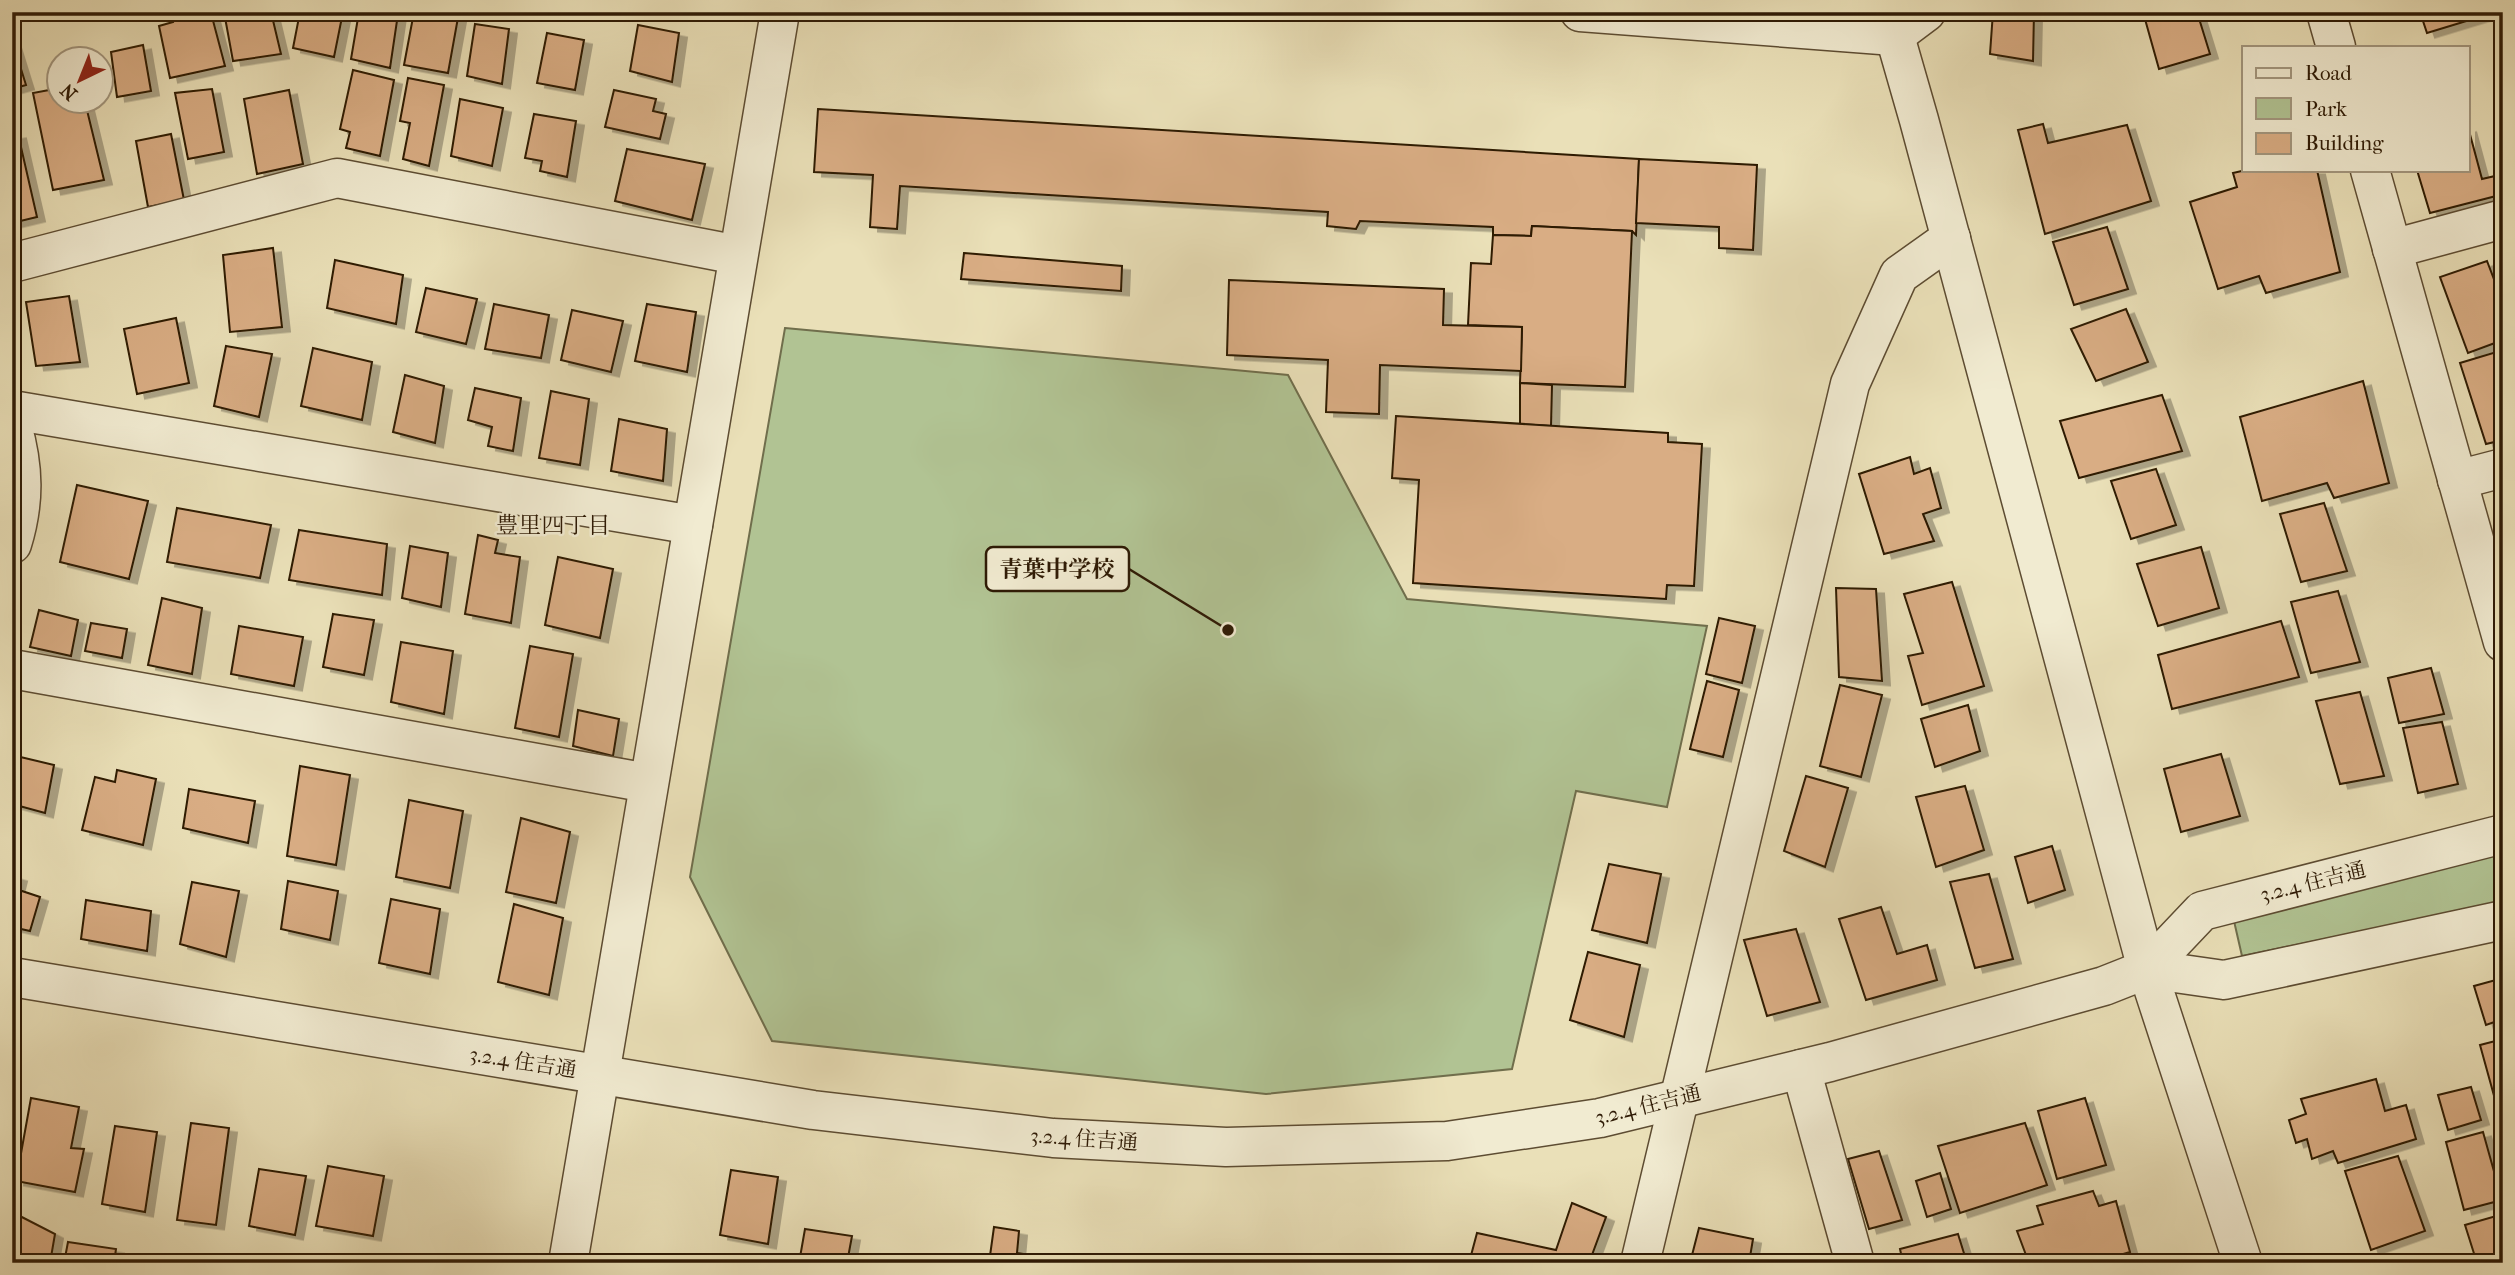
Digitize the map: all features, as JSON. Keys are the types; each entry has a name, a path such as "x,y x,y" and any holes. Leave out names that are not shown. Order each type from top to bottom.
{"street":[{"path":"568,1263 780,12"},
{"path":"1580,12 1891,24 1926,12"},
{"path":"2326,12 2336,46"},
{"path":"1891,24 2147,970 2244,1263"},
{"path":"2371,172 2503,642"},
{"path":"12,263 337,178 738,256"},
{"path":"2392,249 2503,219"},
{"path":"1640,1263 1682,1097 1850,384 1899,275 1951,238"},
{"path":"12,410 693,525"},
{"path":"12,425 18,444 23,498 12,544"},
{"path":"2457,480 2503,468"},
{"path":"12,669 648,783"},
{"name":"3.2.4 住吉通","path":"12,977 813,1110 1053,1138 1226,1147 1447,1141 1600,1118 1801,1069 2104,986 2147,970 2202,911 2503,834"},
{"name":"3.2.4 住吉通","path":"2147,970 2224,980 2503,920"},
{"path":"1801,1069 1855,1263"}],"green space":[{"path":"785,328 1288,375 1407,599 1707,626 1667,807 1576,791 1512,1069 1266,1094 772,1041 690,877"},
{"path":"2503,853 2503,902 2242,956 2234,921"}],"building":[{"path":"171,12 195,12 196,18 211,13 225,66 170,78 159,26 173,22"},
{"path":"224,12 271,12 281,54 233,61"},
{"path":"300,12 343,12 334,57 293,48"},
{"path":"359,12 398,14 390,68 351,59"},
{"path":"414,12 459,12 448,73 404,65"},
{"path":"1993,12 2034,12 2033,61 1990,54"},
{"path":"2143,12 2197,12 2210,54 2159,69"},
{"path":"2420,12 2496,12 2427,33"},
{"path":"475,24 509,29 502,84 467,76"},
{"path":"638,25 679,33 672,82 630,71"},
{"path":"547,33 584,40 575,90 537,83"},
{"path":"12,40 26,85 12,89"},
{"path":"143,45 151,91 117,97 116,51"},
{"path":"353,70 394,80 380,156 346,148 350,132 340,129"},
{"path":"408,78 444,85 429,166 403,159 410,123 400,121"},
{"path":"212,89 224,152 188,159 175,93"},
{"path":"289,90 303,164 257,174 244,99"},
{"path":"614,90 656,99 653,111 666,114 660,139 605,127"},
{"path":"46,91 46,116 88,116 104,180 53,190 33,93"},
{"path":"460,99 503,108 492,166 451,156"},
{"path":"818,109 1639,159 1636,235 1632,231 1532,226 1531,236 1493,235 1493,227 1360,221 1356,229 1327,226 1328,212 900,186 897,229 870,227 873,175 814,172"},
{"path":"534,114 576,121 567,177 540,171 542,161 525,158"},
{"path":"2043,124 2048,143 2127,125 2151,201 2045,234 2018,130"},
{"path":"18,134 37,217 12,223 12,135"},
{"path":"171,134 184,200 148,207 136,141"},
{"path":"2470,134 2482,179 2495,176 2500,195 2430,213 2418,172 2470,172"},
{"path":"627,149 705,164 692,220 615,201"},
{"path":"1639,159 1757,165 1753,250 1719,248 1719,227 1636,223"},
{"path":"2317,172 2340,272 2266,293 2259,276 2218,289 2190,202 2237,187 2233,173"},
{"path":"1532,226 1632,231 1625,387 1520,383 1522,327 1468,325 1471,263 1491,264 1493,235 1531,236"},
{"path":"2107,227 2128,289 2074,305 2053,242"},
{"path":"273,248 282,327 230,332 223,255"},
{"path":"964,253 1122,266 1121,291 961,279"},
{"path":"335,260 403,275 396,324 327,308"},
{"path":"2487,261 2503,303 2503,340 2468,353 2440,277"},
{"path":"1229,280 1444,289 1443,325 1522,327 1521,371 1380,365 1379,414 1326,412 1328,360 1227,355"},
{"path":"426,288 477,299 466,344 416,332"},
{"path":"69,296 80,362 36,366 26,302"},
{"path":"494,304 549,315 541,358 485,349"},
{"path":"647,304 696,312 687,372 635,361"},
{"path":"2126,309 2148,362 2096,381 2071,329"},
{"path":"572,310 623,321 611,372 561,360"},
{"path":"176,318 189,383 137,394 124,329"},
{"path":"226,346 272,354 259,417 214,406"},
{"path":"313,348 372,362 362,420 301,406"},
{"path":"2503,350 2503,440 2486,444 2460,363"},
{"path":"405,375 444,386 435,443 393,432"},
{"path":"2363,381 2389,483 2334,498 2327,483 2262,501 2240,417"},
{"path":"1520,383 1552,385 1551,426 1520,424"},
{"path":"475,388 521,398 513,451 488,446 492,427 468,420"},
{"path":"551,391 589,399 580,465 539,458"},
{"path":"2162,395 2182,451 2079,478 2060,421"},
{"path":"1396,416 1668,433 1668,442 1702,444 1694,586 1667,585 1666,599 1413,583 1419,480 1392,478"},
{"path":"619,419 667,429 663,481 611,471"},
{"path":"1910,457 1914,474 1930,468 1941,508 1923,514 1934,541 1884,554 1859,474"},
{"path":"2156,469 2176,525 2131,539 2111,481"},
{"path":"77,485 148,501 129,579 60,562"},
{"path":"2324,503 2347,571 2301,582 2280,514"},
{"path":"177,508 271,525 260,578 167,562"},
{"path":"299,530 387,544 382,595 289,580"},
{"path":"478,535 498,540 495,553 520,557 511,623 465,614"},
{"path":"410,546 448,553 441,607 402,598"},
{"path":"2201,547 2219,608 2158,626 2137,564"},
{"path":"558,557 613,569 600,638 545,625"},
{"path":"1952,582 1984,686 1922,705 1908,656 1923,653 1904,594"},
{"path":"1836,588 1876,589 1882,681 1839,677"},
{"path":"2338,591 2360,662 2311,673 2291,602"},
{"path":"162,598 202,608 192,674 148,665"},
{"path":"39,610 78,620 71,656 30,647"},
{"path":"333,614 374,620 364,675 323,667"},
{"path":"1719,618 1755,626 1742,683 1706,674"},
{"path":"2281,621 2299,677 2172,709 2158,655"},
{"path":"91,623 127,629 122,658 85,651"},
{"path":"239,626 303,637 294,686 231,674"},
{"path":"401,642 453,651 444,714 391,702"},
{"path":"530,646 573,654 559,737 515,728"},
{"path":"2431,668 2444,714 2399,723 2388,678"},
{"path":"1707,681 1739,690 1723,757 1690,749"},
{"path":"1840,685 1882,695 1861,777 1820,766"},
{"path":"2360,692 2384,776 2340,784 2316,701"},
{"path":"1968,705 1980,751 1935,767 1921,719"},
{"path":"578,710 619,719 613,756 573,746"},
{"path":"2442,722 2458,784 2418,793 2403,728"},
{"path":"2221,754 2240,816 2181,832 2164,769"},
{"path":"12,755 54,765 45,813 12,804"},
{"path":"300,766 350,775 336,865 287,856"},
{"path":"117,770 156,779 143,845 82,830 95,777 115,782"},
{"path":"1806,776 1848,788 1825,867 1784,851"},
{"path":"1965,786 1984,850 1936,867 1916,797"},
{"path":"189,789 255,801 248,843 183,828"},
{"path":"409,800 463,811 450,888 396,877"},
{"path":"521,818 570,832 556,903 506,892"},
{"path":"2052,846 2065,890 2028,903 2015,857"},
{"path":"1609,864 1661,874 1647,943 1592,930"},
{"path":"1989,874 2013,959 1975,968 1950,882"},
{"path":"12,875 19,877 16,889 40,897 30,931 12,927"},
{"path":"288,881 338,891 330,940 281,929"},
{"path":"192,882 239,891 226,957 180,944"},
{"path":"391,899 440,909 430,974 379,963"},
{"path":"86,900 151,911 147,951 81,939"},
{"path":"514,904 563,918 549,995 498,982"},
{"path":"1881,907 1897,954 1927,945 1937,980 1866,1000 1839,919"},
{"path":"1796,929 1820,1002 1767,1016 1744,940"},
{"path":"1588,952 1640,965 1624,1037 1570,1020"},
{"path":"2503,978 2503,1019 2486,1025 2474,986"},
{"path":"2503,1039 2503,1120 2501,1121 2480,1045"},
{"path":"2376,1079 2385,1111 2406,1105 2416,1139 2338,1163 2333,1151 2312,1159 2307,1139 2296,1143 2289,1120 2306,1114 2301,1099"},
{"path":"2471,1087 2481,1120 2448,1130 2438,1095"},
{"path":"31,1098 79,1107 71,1148 84,1149 75,1192 16,1181"},
{"path":"2085,1098 2106,1165 2057,1179 2038,1111"},
{"path":"191,1123 229,1128 216,1225 177,1220"},
{"path":"2025,1123 2047,1185 1960,1213 1938,1146"},
{"path":"115,1126 157,1132 145,1212 102,1204"},
{"path":"2483,1132 2502,1200 2464,1210 2446,1142"},
{"path":"1879,1151 1902,1220 1869,1229 1848,1159"},
{"path":"2398,1156 2425,1231 2371,1250 2345,1171"},
{"path":"328,1166 384,1176 373,1236 316,1226"},
{"path":"259,1169 306,1176 295,1235 249,1226"},
{"path":"731,1170 778,1177 768,1244 720,1235"},
{"path":"1940,1173 1951,1209 1927,1217 1916,1181"},
{"path":"2093,1191 2099,1206 2116,1201 2130,1252 2093,1263 2029,1263 2017,1231 2043,1224 2037,1206"},
{"path":"1572,1203 1606,1217 1589,1263 1469,1263 1477,1233 1556,1250"},
{"path":"12,1212 55,1234 50,1263 12,1263"},
{"path":"2503,1214 2503,1263 2477,1263 2465,1225"},
{"path":"994,1227 1019,1231 1017,1253 1044,1257 1042,1263 989,1263"},
{"path":"1699,1228 1753,1239 1749,1263 1690,1263"},
{"path":"805,1229 852,1236 847,1263 799,1263"},
{"path":"1958,1234 1967,1263 1903,1263 1900,1249"},
{"path":"68,1242 116,1249 114,1263 64,1263"}],"place":[{"name":"青葉中学校","path":"1228,630"}],"district":[{"name":"豊里四丁目","path":"553,525"}]}
